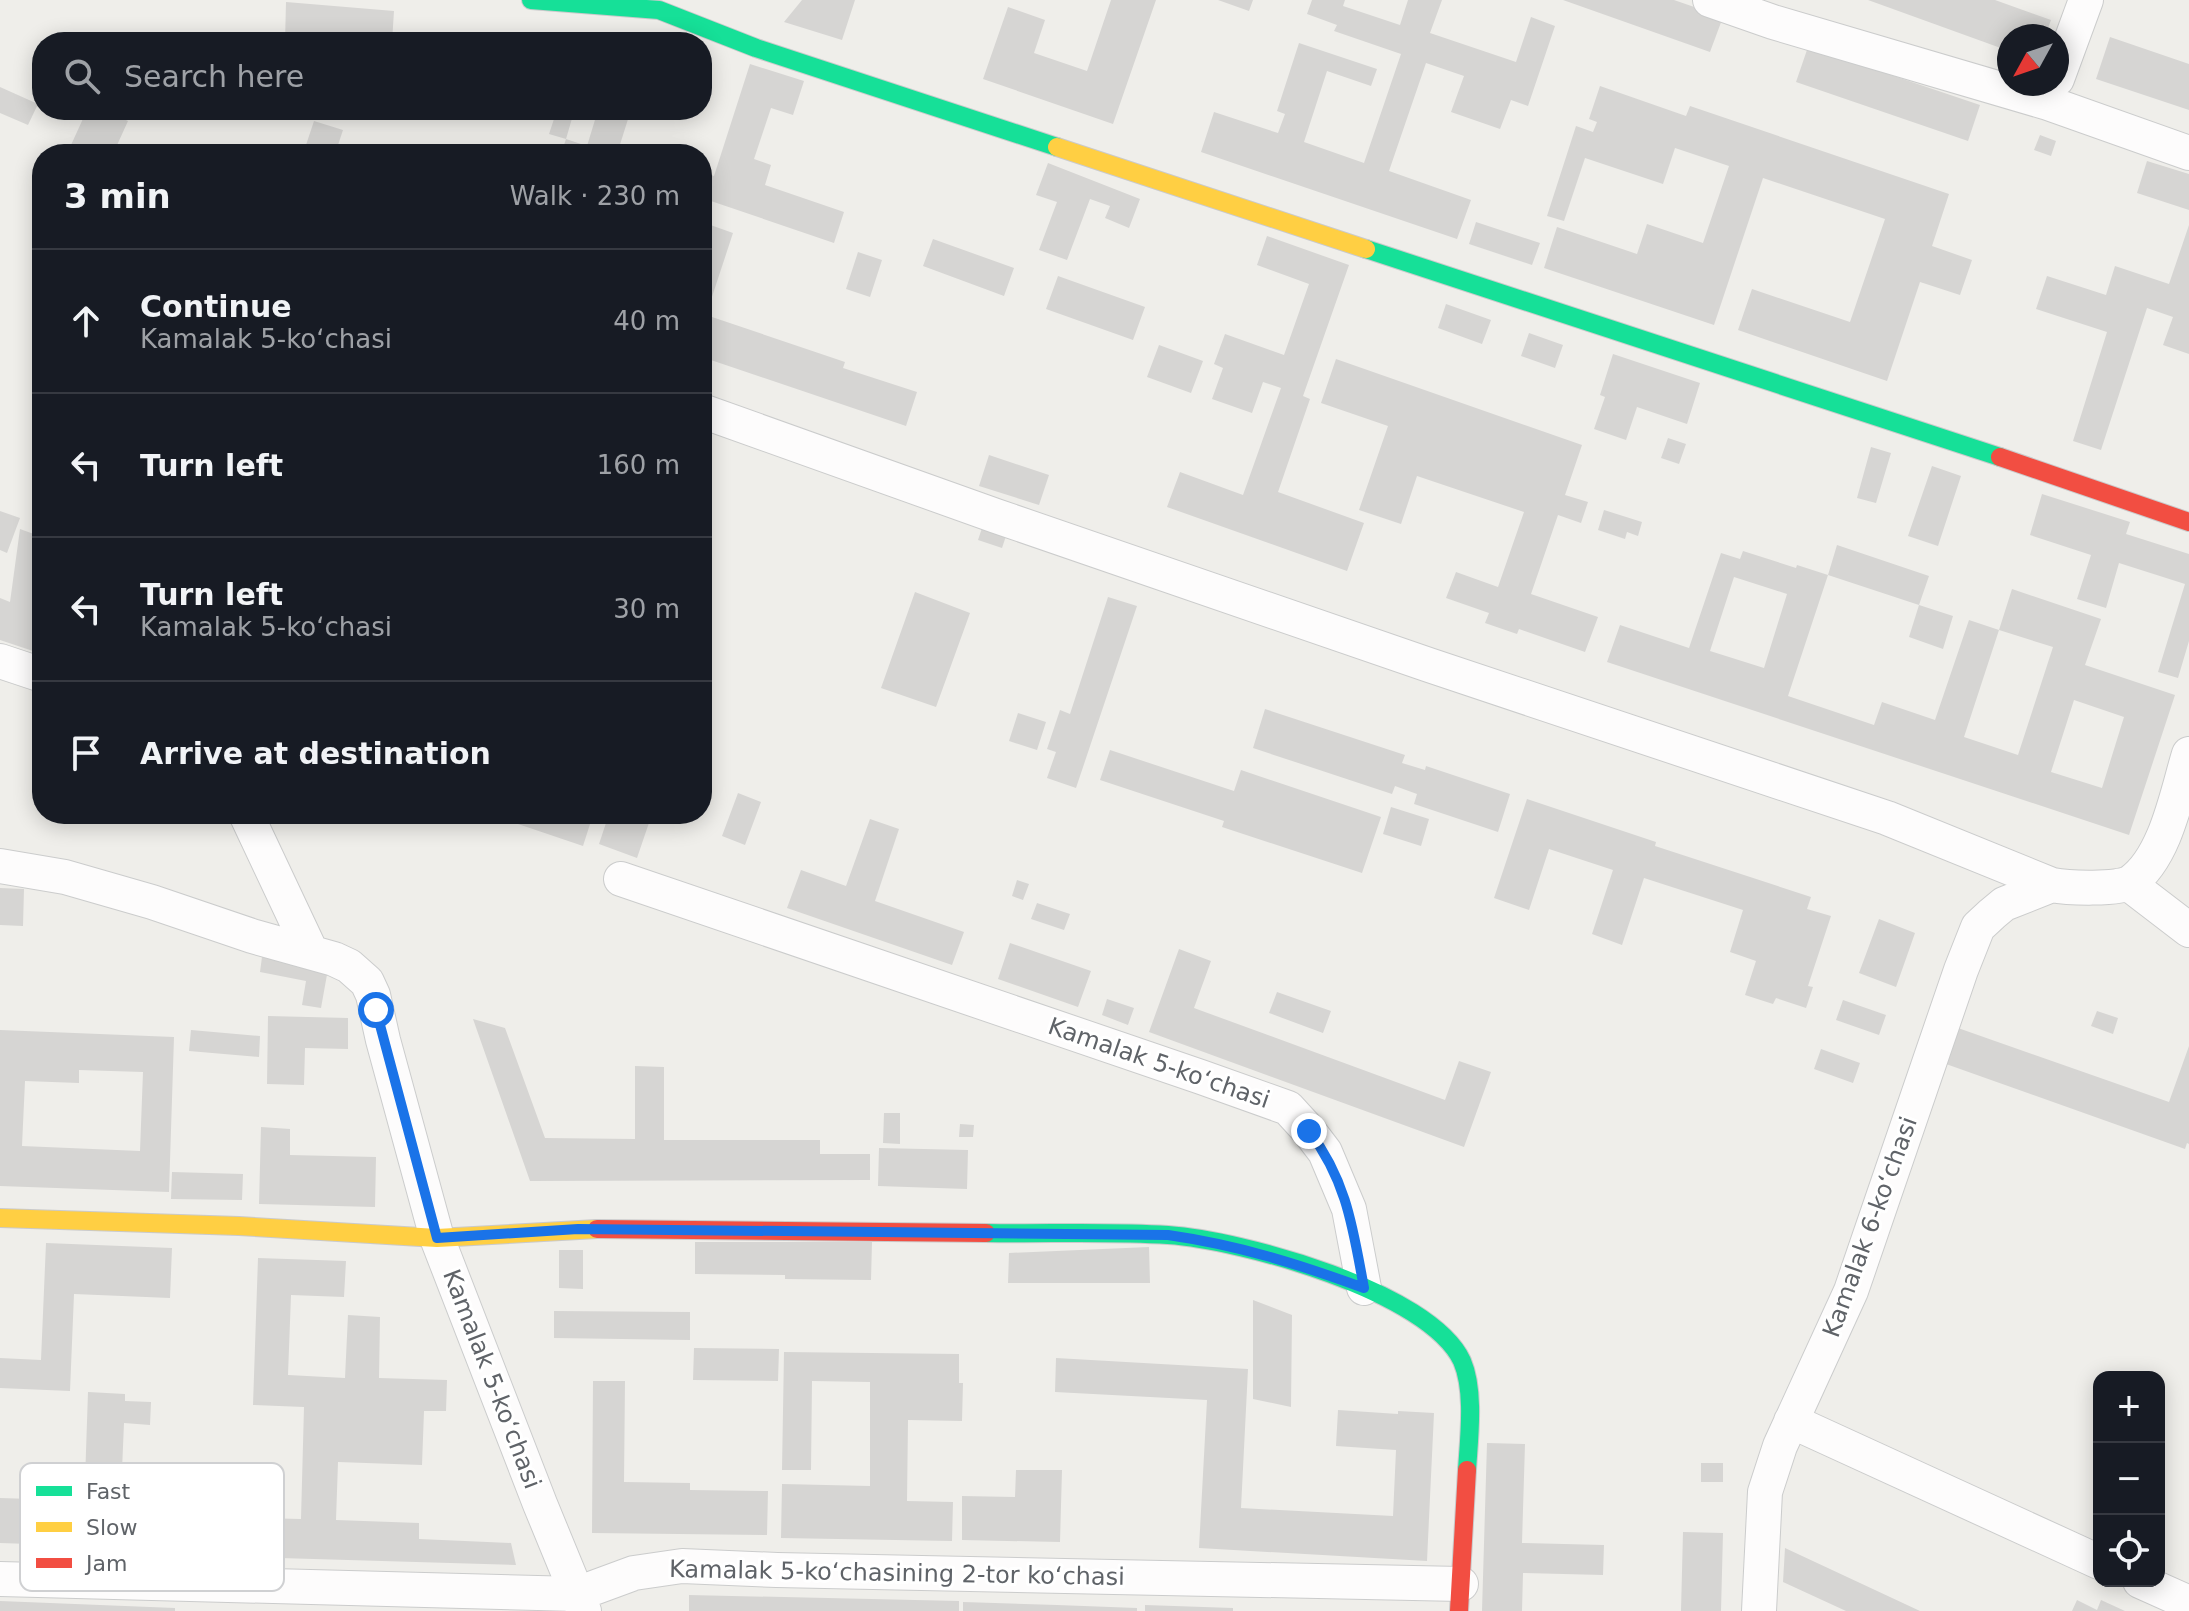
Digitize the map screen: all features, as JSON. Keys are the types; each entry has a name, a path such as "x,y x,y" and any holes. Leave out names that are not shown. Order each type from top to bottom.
{"street":[{"path":"531,0 659,10 756,48 2189,522"},
{"path":"1710,0 1777,11 1997,73"},
{"path":"2069,46 2086,0"},
{"path":"2068,96 2189,153"},
{"path":"712,415 1429,665 1887,818 2052,885 2075,889 2129,884 2156,852 2189,754"},
{"path":"0,661 32,672"},
{"path":"251,824 311,952"},
{"name":"Kamalak 5-koʻchasi","path":"0,866 79,881 334,959 349,966 367,982 437,1238 580,1602"},
{"name":"Kamalak 5-koʻchasi","path":"621,879 1288,1108 1325,1152 1336,1177 1349,1209 1364,1288"},
{"path":"2129,884 2189,930"},
{"name":"Kamalak 6-koʻchasi","path":"1759,1611 1765,1492 1780,1446 1851,1291 1978,927 2004,904 2052,885"},
{"path":"0,1218 239,1226 437,1238 578,1229 1168,1235 1215,1241 1282,1259 1381,1294 1442,1334 1461,1359 1468,1388 1468,1446 1460,1598"},
{"path":"1791,1421 2093,1559"},
{"name":"Kamalak 5-koʻchasining 2-tor koʻchasi","path":"284,1590 580,1602 634,1573 682,1566 1460,1598"},
{"name":"Kamalak 5-koʻchasining 2-tor koʻchasi","path":"0,1579 20,1580"},
{"path":"2153,1587 2189,1603"}],"building":[{"path":"802,0 855,0 842,40 784,22"},
{"path":"1111,0 1156,0 1113,124 983,79 1008,7 1045,20 1034,53 1087,71"},
{"path":"1218,0 1253,0 1249,11"},
{"path":"1312,0 1345,0 1343,6 1400,25 1408,0 1442,0 1430,33 1516,62 1531,17 1555,26 1528,106 1511,100 1500,129 1451,112 1464,76 1426,63 1389,171 1471,200 1457,239 1201,152 1214,112 1278,133 1285,114 1277,111 1299,43 1377,69 1371,86 1327,71 1304,142 1364,163 1401,54 1334,31 1337,25 1307,14"},
{"path":"1563,0 1674,0 1723,17 1710,52"},
{"path":"1868,0 1995,0 2051,20 2050,24 1997,24 1997,47"},
{"path":"286,2 394,11 393,32 285,32"},
{"path":"2110,37 2189,64 2189,110 2096,79"},
{"path":"1808,47 1980,105 1968,141 1796,82"},
{"path":"750,64 804,81 793,115 771,108 754,159 771,165 765,185 844,212 834,243 712,201 714,176"},
{"path":"1600,86 1686,116 1690,106 1949,194 1932,246 1972,260 1960,295 1920,282 1887,381 1738,330 1752,289 1850,322 1885,219 1763,178 1714,325 1544,268 1557,227 1637,254 1647,224 1703,243 1729,166 1675,148 1663,184 1585,158 1564,221 1547,216 1576,126 1593,132 1597,122 1589,119"},
{"path":"0,87 32,101 32,117 28,125 0,113"},
{"path":"82,120 128,121 118,144 71,144"},
{"path":"554,120 572,120 566,139 549,134"},
{"path":"595,120 628,120 620,144 588,144"},
{"path":"314,121 343,130 338,144 306,144"},
{"path":"2040,135 2056,141 2051,156 2034,150"},
{"path":"566,139 581,144 564,144"},
{"path":"2147,161 2189,174 2189,210 2137,193"},
{"path":"1048,163 1140,199 1129,228 1105,218 1110,206 1090,199 1067,260 1039,250 1057,202 1036,195"},
{"path":"1476,222 1540,243 1532,265 1469,244"},
{"path":"2189,225 2189,354 2163,345 2173,317 2147,308 2101,450 2073,441 2107,332 2036,309 2047,276 2106,295 2115,266 2169,284"},
{"path":"712,226 733,233 712,297"},
{"path":"1267,236 1349,265 1303,396 1310,399 1278,492 1364,523 1347,571 1167,507 1180,472 1243,495 1281,388 1263,382 1252,413 1212,399 1223,368 1214,364 1225,334 1284,355 1309,284 1257,265"},
{"path":"933,239 1014,268 1004,296 923,266"},
{"path":"858,252 882,260 870,297 846,289"},
{"path":"1058,276 1145,307 1133,340 1046,309"},
{"path":"1446,304 1491,320 1482,344 1438,328"},
{"path":"712,317 845,362 843,368 917,392 906,426 712,360"},
{"path":"1529,333 1563,345 1555,368 1521,356"},
{"path":"1159,345 1203,361 1191,393 1147,377"},
{"path":"1613,354 1700,383 1687,424 1637,407 1626,440 1594,429 1605,397 1600,395"},
{"path":"1336,359 1582,445 1565,495 1588,502 1581,523 1558,515 1531,594 1598,617 1585,652 1519,629 1517,634 1485,623 1489,613 1446,598 1456,572 1498,587 1524,512 1417,476 1401,524 1359,510 1388,426 1321,403"},
{"path":"1668,438 1686,444 1679,464 1661,458"},
{"path":"1871,447 1891,453 1876,503 1857,498"},
{"path":"989,455 1049,475 1039,505 979,486"},
{"path":"1932,466 1961,476 1938,546 1908,536"},
{"path":"2042,494 2130,522 2126,534 2189,554 2189,641 2178,678 2158,672 2185,584 2119,563 2106,608 2077,599 2091,555 2030,535"},
{"path":"1604,510 1642,522 1638,536 1627,532 1625,539 1598,530"},
{"path":"0,511 20,518 7,553 0,550"},
{"path":"983,525 1007,533 1002,548 978,540"},
{"path":"20,529 32,533 32,651 0,640 0,598 10,602"},
{"path":"1837,545 1929,576 1919,605 1828,575"},
{"path":"1743,551 1828,575 1788,696 1874,725 1882,702 1935,720 1969,620 1999,630 2012,589 2101,619 2085,665 2175,695 2129,835 1607,662 1620,625 1689,648 1721,553 1740,559","holes":["1734,577 1787,594 1764,668 1710,651","1999,630 2053,647 2018,755 1964,737","2074,700 2124,717 2102,788 2051,772"]},
{"path":"915,592 970,613 936,707 881,688"},
{"path":"1108,597 1137,606 1076,788 1047,778 1056,752 1047,749 1060,710 1070,714"},
{"path":"1919,605 1953,616 1943,649 1909,637"},
{"path":"1265,709 1405,755 1402,763 1425,770 1426,766 1510,794 1498,832 1414,804 1417,794 1395,786 1392,794 1253,748"},
{"path":"1018,713 1046,722 1037,750 1009,741"},
{"path":"1110,750 1234,791 1241,770 1381,817 1362,873 1222,827 1224,821 1100,780"},
{"path":"738,793 761,802 745,845 722,836"},
{"path":"1527,799 1656,842 1655,846 1811,897 1807,909 1831,916 1808,986 1813,987 1806,1008 1776,998 1773,1004 1745,995 1756,961 1730,952 1743,910 1644,878 1622,945 1592,934 1613,870 1549,849 1529,910 1494,898"},
{"path":"1391,807 1429,819 1421,846 1383,834"},
{"path":"870,819 899,829 875,901 964,932 952,965 787,908 801,870 846,886"},
{"path":"518,824 590,824 583,846"},
{"path":"606,824 649,824 637,858 599,844"},
{"path":"1017,880 1029,884 1023,900 1012,896"},
{"path":"0,888 24,889 23,926 0,925"},
{"path":"1037,903 1070,914 1064,930 1031,919"},
{"path":"1879,919 1915,933 1896,987 1859,973"},
{"path":"1010,943 1091,971 1078,1007 998,979"},
{"path":"1179,949 1211,961 1194,1008 1445,1100 1459,1061 1491,1072 1464,1147 1149,1032"},
{"path":"262,957 328,969 321,1008 302,1005 306,981 260,972"},
{"path":"1277,992 1331,1011 1323,1033 1269,1013"},
{"path":"1107,999 1134,1008 1128,1025 1102,1015"},
{"path":"1843,1000 1886,1015 1879,1035 1836,1020"},
{"path":"2097,1011 2118,1018 2113,1034 2091,1026"},
{"path":"268,1016 348,1018 348,1049 305,1048 304,1085 267,1084"},
{"path":"473,1019 505,1028 545,1138 635,1139 635,1066 664,1067 664,1140 820,1140 820,1154 870,1154 870,1180 530,1181"},
{"path":"1958,1028 2169,1102 2189,1046 2189,1144 2185,1149 1946,1064"},
{"path":"0,1030 174,1037 169,1192 0,1186","holes":["79,1070 143,1072 140,1151 22,1146 25,1081 79,1083"]},
{"path":"191,1030 260,1036 259,1057 189,1051"},
{"path":"1821,1049 1860,1063 1853,1083 1814,1069"},
{"path":"884,1113 900,1113 900,1144 883,1143"},
{"path":"960,1124 974,1125 973,1137 959,1137"},
{"path":"261,1127 290,1129 290,1155 376,1157 375,1207 259,1204"},
{"path":"879,1148 968,1150 967,1189 878,1186"},
{"path":"172,1172 243,1174 242,1200 171,1199"},
{"path":"695,1242 872,1242 871,1280 695,1274"},
{"path":"46,1243 172,1248 170,1298 74,1294 70,1391 0,1388 0,1358 41,1360"},
{"path":"1149,1247 1150,1283 1008,1283 1009,1253"},
{"path":"559,1250 583,1250 583,1289 559,1288"},
{"path":"258,1258 346,1261 344,1297 291,1295 288,1375 345,1378 348,1315 380,1317 379,1378 447,1380 446,1411 424,1411 422,1465 338,1462 336,1520 419,1523 419,1539 511,1543 516,1565 284,1558 284,1519 301,1519 304,1407 253,1405"},
{"path":"1253,1300 1292,1315 1291,1407 1253,1399"},
{"path":"554,1311 690,1312 690,1340 554,1338"},
{"path":"694,1348 779,1349 778,1381 693,1380"},
{"path":"784,1352 959,1354 959,1383 963,1383 962,1421 908,1420 907,1501 953,1502 952,1541 781,1538 782,1484 870,1486 870,1382 812,1381 811,1470 782,1470"},
{"path":"1056,1358 1248,1369 1241,1508 1393,1516 1396,1450 1336,1446 1338,1410 1434,1413 1427,1561 1199,1548 1207,1400 1055,1392"},
{"path":"593,1381 625,1381 624,1482 690,1483 690,1490 768,1491 767,1535 592,1533"},
{"path":"88,1392 125,1394 125,1401 151,1402 150,1425 124,1423 122,1463 86,1463"},
{"path":"1487,1443 1525,1444 1522,1543 1604,1545 1603,1575 1523,1573 1522,1611 1482,1611"},
{"path":"1701,1463 1723,1463 1723,1482 1701,1482"},
{"path":"1016,1470 1062,1470 1060,1542 962,1540 962,1496 1015,1497"},
{"path":"0,1498 20,1499 20,1544 0,1543"},
{"path":"1683,1532 1723,1533 1721,1611 1681,1611"},
{"path":"1785,1548 1920,1611 1846,1611 1783,1582"},
{"path":"689,1595 959,1601 959,1611 689,1611"},
{"path":"2077,1600 2097,1610 2101,1600 2125,1611 2072,1611"},
{"path":"0,1601 175,1608 175,1611 0,1611"},
{"path":"963,1602 1137,1608 1137,1611 963,1611"},
{"path":"1145,1605 1233,1608 1233,1611 1145,1611"}],"traffic: fast":[{"path":"531,0 659,10 756,48 1057,147"},
{"path":"1366,249 2000,457"},
{"path":"986,1233 1123,1233 1200,1239 1284,1259 1374,1292 1412,1312 1443,1336 1462,1361 1470,1400 1467,1470"}],"traffic: slow":[{"path":"1057,147 1366,249"},
{"path":"0,1218 239,1226 437,1238 597,1229"}],"traffic: jam":[{"path":"2000,457 2189,522"},
{"path":"597,1229 986,1233"},
{"path":"1459,1611 1467,1470"}],"route":[{"path":"376,1010 437,1238 578,1229 1168,1235 1215,1241 1282,1259 1364,1288 1349,1209 1325,1152 1309,1131"}]}
